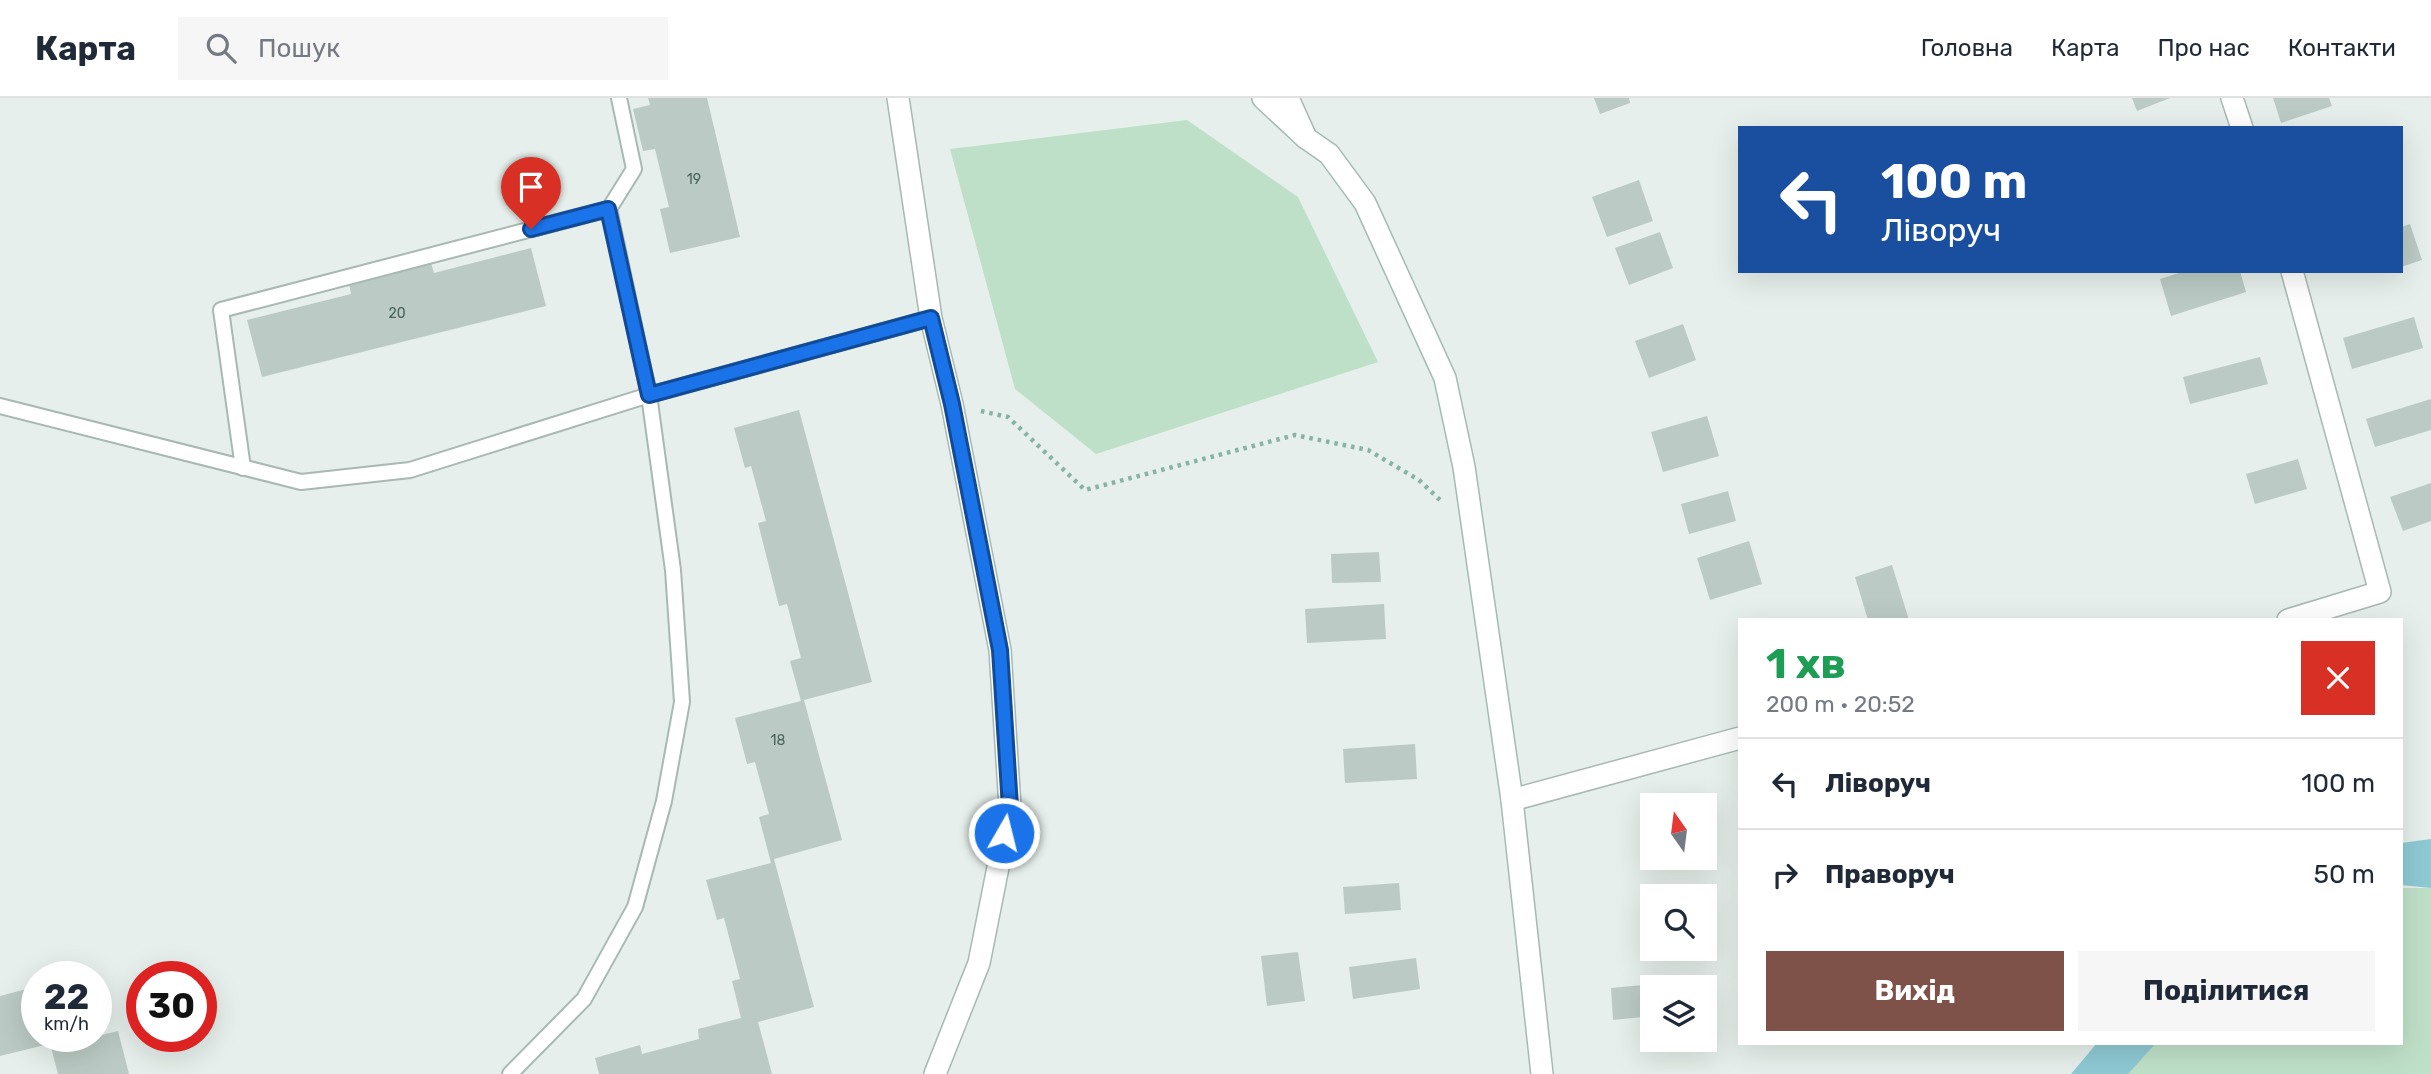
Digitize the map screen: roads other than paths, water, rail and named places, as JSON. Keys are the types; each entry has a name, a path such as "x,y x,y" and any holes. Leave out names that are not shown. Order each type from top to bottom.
{"street":[{"path":"898,98 931,318 952,404 1000,650 1010,807 979,963 935,1074"},
{"path":"1263,98 1306,138 1329,154 1365,203 1445,378 1464,467 1513,800 1542,1074"},
{"path":"1288,98 1306,138"},
{"path":"2232,98 2241,126"},
{"path":"2293,273 2380,592 2295,618"},
{"path":"1513,800 1738,739"}],"lane":[{"path":"243,468 221,310 608,209 634,169 620,98"},
{"path":"510,1074 584,999 635,907 664,801 682,702 673,570 649,395 608,209"},
{"path":"0,407 301,482 410,470 649,395 931,318"}],"water":[{"path":"2431,839 2431,888 2403,885 2403,843"},
{"path":"2095,1045 2154,1045 2128,1074 2071,1074"}]}
